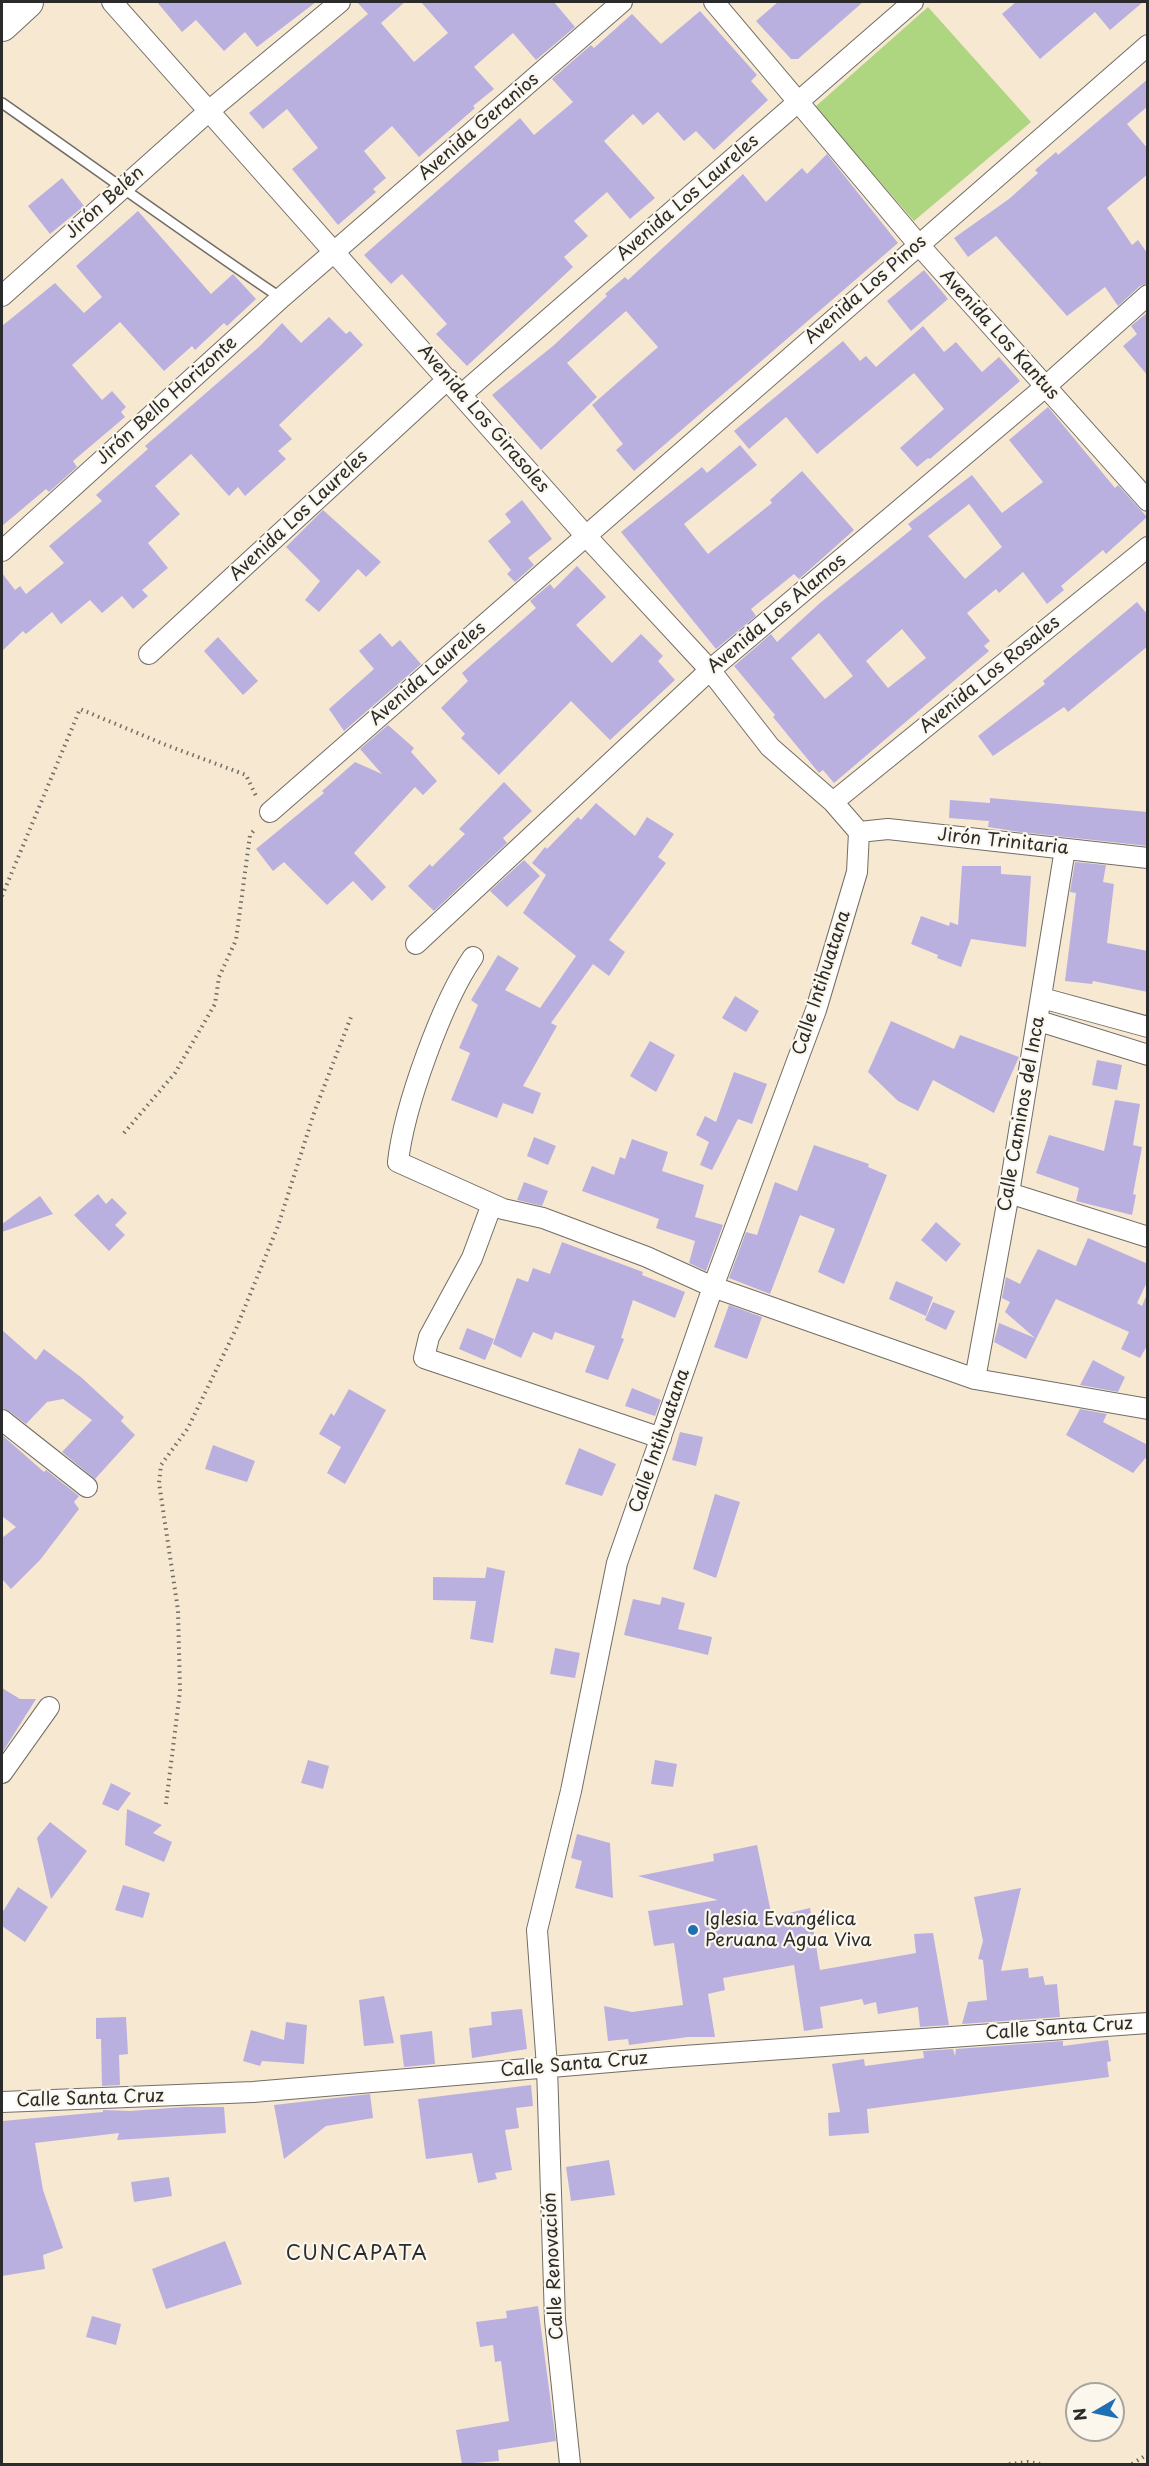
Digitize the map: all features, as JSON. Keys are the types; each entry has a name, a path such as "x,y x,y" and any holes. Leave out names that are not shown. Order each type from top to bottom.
{"highway":[{"path":"2,25 27,2"}],"street":[{"name":"Avenida Los Girasoles","path":"112,2 586,536 710,670 770,747 832,802 859,832"},
{"name":"Jirón Belén","path":"2,296 210,110 340,2"},
{"name":"Avenida Geranios","path":"335,253 622,2"},
{"name":"Avenida Los Kantus","path":"714,2 918,244 1148,501"},
{"name":"Avenida Los Laureles","path":"462,394 913,2"},
{"name":"Avenida Los Pinos","path":"586,536 1148,45"},
{"name":"Jirón Bello Horizonte","path":"2,551 281,298 335,253"},
{"name":"Avenida Los Alamos","path":"416,944 710,670 1045,387 1148,295"},
{"name":"Avenida Los Laureles","path":"149,654 448,379"},
{"name":"Avenida Laureles","path":"270,812 586,536"},
{"name":"Avenida Los Rosales","path":"832,802 1148,548"},
{"name":"Jirón Trinitaria","path":"859,832 888,829 1148,858"},
{"name":"Calle Intihuatana","path":"547,2067 537,1930 572,1791 617,1563 713,1287 816,1010 857,872 859,832"},
{"name":"Calle Caminos del Inca","path":"975,1379 1010,1193 1065,849"},
{"path":"473,957 456,983 425,1064 400,1139 398,1162 518,1214 543,1218 647,1257 713,1287 975,1379 1148,1409"},
{"path":"1042,998 1148,1027"},
{"path":"1039,1021 1148,1055"},
{"path":"1010,1193 1148,1237"},
{"path":"492,1204 472,1258 429,1337 424,1358 661,1438"},
{"path":"2,1420 87,1487"},
{"path":"2,1773 49,1707"},
{"name":"Calle Santa Cruz","path":"2,2102 253,2092 547,2067 1148,2023"},
{"name":"Calle Renovación","path":"547,2067 555,2320 570,2464"}],"lane":[{"path":"2,103 123,186 161,217 281,298"}],"path":[{"path":"2,896 80,709 246,775 260,804 270,812 250,835 236,940 219,977 215,1004 175,1073 124,1133"},
{"path":"166,1804 180,1691 178,1610 159,1484 161,1465 188,1428 236,1329 278,1226 315,1110 351,1017"},
{"path":"1132,2464 1148,2454"},
{"path":"1009,2464 1028,2462 1040,2464"}],"green space":[{"path":"928,7 1031,122 914,221 815,107"}],"building":[{"path":"157,2 316,2 257,47 245,32 224,51 196,20 182,32"},
{"path":"357,2 405,2 381,23 414,62 448,33 421,2 554,2 575,27 536,60 513,33 474,67 494,89 419,157 392,126 364,151 386,178 373,189 376,192 338,225 292,169 318,148 287,109 263,129 249,113 368,14"},
{"path":"778,2 863,2 798,59 791,59 756,21"},
{"path":"1016,2 1143,2 1110,30 1095,12 1040,59 1002,14"},
{"path":"700,11 757,75 751,81 768,100 714,150 696,131 684,141 658,112 643,125 633,114 604,141 655,198 630,219 607,192 574,221 588,236 564,257 573,267 467,366 436,334 447,324 402,274 391,284 364,255 520,118 534,135 573,102 552,79 591,45 594,48 632,14 661,44"},
{"path":"1148,79 1148,106 1127,124 1148,149 1148,174 1107,208 1132,245 1138,240 1148,254 1148,283 1140,286 1118,306 1105,287 1067,316 996,236 968,257 954,238 1009,199 1038,173 1035,170 1056,152 1058,155"},
{"path":"827,154 898,243 634,471 616,450 623,444 592,405 658,347 626,311 567,363 597,397 541,450 492,395 553,346 625,277 628,280 743,174 766,202 802,168 807,174"},
{"path":"62,178 84,206 50,234 28,206"},
{"path":"138,211 211,294 233,274 256,299 227,326 224,323 195,350 192,346 164,371 120,322 72,365 102,400 112,391 126,407 121,412 125,417 73,461 77,467 49,492 46,489 2,526 2,326 55,283 84,313 102,297 76,266"},
{"path":"924,270 948,299 911,331 887,301"},
{"path":"1148,312 1148,376 1123,346 1137,334 1131,326"},
{"path":"329,317 346,334 350,331 363,345 279,425 292,439 278,451 286,459 245,496 238,487 229,496 191,454 155,486 180,514 148,543 168,568 142,590 148,596 133,609 122,596 102,613 90,600 61,624 52,612 26,634 23,631 2,651 2,573 15,590 20,586 26,594 64,563 49,546 102,501 96,495 148,449 145,446 260,346 282,323 301,343"},
{"path":"923,326 944,352 956,342 982,372 999,357 1020,381 930,459 928,458 917,467 900,448 944,409 914,373 817,454 786,417 749,449 734,431 843,341 860,361 866,356 876,367"},
{"path":"1048,407 1115,488 1118,485 1147,517 1106,554 1103,550 1061,586 1064,590 1047,604 1023,572 999,593 996,589 967,613 990,641 984,646 989,651 834,783 823,770 819,773 734,666 771,634 777,642 820,603 912,529 908,524 972,475 1002,513 1043,482 1009,440","holes":["969,504 1002,547 965,579 928,536","902,629 926,658 888,688 866,661","819,633 853,676 825,699 791,658"]},
{"path":"740,445 757,465 684,524 708,554 772,503 770,500 802,471 854,530 799,579 794,574 751,609 756,616 716,649 621,532 702,467 707,473"},
{"path":"522,500 552,539 528,558 534,565 515,582 507,574 511,570 488,541 511,522 505,514"},
{"path":"323,510 381,562 366,577 358,569 319,612 305,600 320,581 286,547"},
{"path":"577,566 606,597 576,625 612,663 641,634 663,656 658,661 675,680 610,740 571,701 499,775 461,738 465,734 441,708 468,681 462,673 536,608 530,601 550,584 554,589"},
{"path":"1137,602 1148,615 1148,646 1068,712 1064,707 993,756 978,736 1045,684 1043,681"},
{"path":"380,633 392,647 400,640 421,664 344,731 329,709 374,669 359,651"},
{"path":"218,637 258,681 243,695 204,651"},
{"path":"388,725 414,748 411,752 437,781 423,795 415,787 354,853 386,887 372,901 353,881 327,905 284,862 273,871 256,849 324,793 322,791 355,762 382,774 360,749"},
{"path":"504,782 532,811 503,838 507,843 434,911 408,886 430,864 432,867 465,834 459,829"},
{"path":"990,798 1148,812 1148,846 1020,832 988,827 989,821 949,818 950,800 990,803"},
{"path":"596,803 635,836 647,817 674,834 658,857 666,863 609,940 625,952 609,976 593,964 551,1023 557,1026 523,1086 541,1093 533,1114 503,1103 497,1118 451,1100 470,1053 459,1048 478,1005 471,1000 498,955 519,968 505,990 540,1008 576,956 523,913 546,875 532,863 545,847 547,849 578,817 581,820"},
{"path":"524,860 540,876 507,907 490,891"},
{"path":"1075,862 1106,865 1103,882 1114,884 1107,943 1148,951 1148,992 1093,981 1092,984 1065,981 1076,893 1070,892"},
{"path":"962,866 1001,866 1001,874 1031,876 1026,947 971,939 961,967 937,958 938,955 911,944 921,916 949,926 950,922 958,925"},
{"path":"735,996 759,1011 746,1032 722,1018"},
{"path":"891,1021 954,1049 960,1035 1019,1057 994,1113 933,1080 918,1111 898,1101 868,1072"},
{"path":"650,1041 675,1055 656,1092 630,1076"},
{"path":"1097,1060 1122,1065 1117,1090 1092,1085"},
{"path":"734,1072 767,1084 752,1124 738,1119 712,1170 700,1165 709,1142 696,1135 705,1116 716,1122"},
{"path":"1115,1100 1140,1104 1133,1145 1142,1147 1133,1194 1136,1195 1132,1215 1076,1201 1079,1188 1036,1173 1049,1135 1104,1151"},
{"path":"534,1137 556,1146 548,1165 527,1156"},
{"path":"632,1139 668,1152 662,1171 704,1185 695,1217 723,1225 706,1271 689,1263 695,1241 656,1228 659,1219 582,1191 592,1166 614,1175 620,1157 625,1159"},
{"path":"814,1145 869,1164 868,1167 887,1175 844,1284 818,1272 835,1229 800,1215 770,1294 729,1278 746,1232 757,1235 775,1182 797,1191"},
{"path":"524,1182 548,1191 542,1206 517,1200"},
{"path":"98,1194 106,1204 112,1198 127,1213 115,1225 125,1235 109,1251 74,1215"},
{"path":"40,1196 53,1214 2,1232 2,1224"},
{"path":"936,1222 961,1244 946,1262 921,1240"},
{"path":"1088,1238 1148,1264 1148,1280 1137,1303 1142,1306 1147,1294 1148,1344 1140,1358 1121,1349 1129,1332 1056,1299 1026,1359 994,1342 999,1323 1035,1338 1005,1312 1010,1302 1002,1298 1006,1277 1020,1284 1038,1249 1076,1266"},
{"path":"562,1242 643,1272 642,1275 685,1292 675,1318 633,1300 621,1338 624,1339 608,1380 585,1372 595,1346 555,1332 552,1340 533,1332 521,1358 493,1344 517,1278 528,1282 533,1268 550,1274"},
{"path":"896,1281 933,1297 926,1316 889,1299"},
{"path":"933,1302 955,1311 946,1330 925,1320"},
{"path":"729,1305 762,1317 747,1359 714,1347"},
{"path":"467,1328 494,1339 485,1360 459,1349"},
{"path":"2,1330 36,1360 44,1349 82,1378 124,1417 121,1421 135,1435 95,1479 62,1452 92,1420 63,1399 47,1402 26,1424 2,1408"},
{"path":"1093,1360 1125,1377 1118,1392 1080,1385"},
{"path":"632,1388 661,1400 655,1416 625,1406"},
{"path":"349,1389 386,1410 345,1484 327,1473 341,1447 319,1434 331,1413 334,1416"},
{"path":"1080,1409 1107,1414 1103,1422 1148,1445 1148,1455 1133,1473 1066,1435"},
{"path":"680,1432 703,1437 696,1466 672,1460"},
{"path":"2,1435 44,1472 46,1470 79,1496 74,1502 79,1509 40,1560 11,1589 2,1579 2,1538 16,1527 2,1516"},
{"path":"213,1445 255,1461 247,1482 205,1469"},
{"path":"579,1448 616,1464 602,1496 565,1484"},
{"path":"715,1494 740,1502 716,1578 693,1569"},
{"path":"487,1567 505,1571 493,1643 470,1639 476,1601 433,1600 433,1577 485,1578"},
{"path":"662,1597 685,1603 678,1629 712,1637 708,1655 624,1635 633,1599 660,1605"},
{"path":"555,1648 580,1653 575,1678 550,1674"},
{"path":"2,1688 20,1699 36,1699 2,1753"},
{"path":"308,1760 329,1766 323,1789 301,1783"},
{"path":"655,1760 677,1764 673,1787 651,1784"},
{"path":"111,1783 131,1793 118,1811 102,1804"},
{"path":"127,1809 162,1825 153,1833 172,1842 164,1862 125,1845"},
{"path":"50,1822 87,1851 51,1899 37,1838"},
{"path":"577,1834 610,1843 613,1898 575,1888 582,1861 571,1858"},
{"path":"757,1845 772,1917 810,1908 820,1970 916,1953 914,1934 933,1933 949,2025 920,2027 918,2007 878,2014 876,2002 864,2005 862,1999 820,2007 823,2028 804,2031 794,1965 723,1978 725,1990 708,1994 715,2037 688,2037 629,2045 628,2039 608,2041 604,2006 632,2012 683,2005 674,1943 654,1946 648,1911 718,1900 638,1876 714,1861 713,1854"},
{"path":"123,1885 150,1893 143,1918 115,1910"},
{"path":"18,1887 48,1907 25,1942 2,1926 2,1913"},
{"path":"1021,1888 1001,1971 1028,1968 1029,1978 1043,1976 1045,1985 1057,1984 1060,2017 962,2024 968,2002 987,2000 983,1960 978,1959 983,1941 974,1897"},
{"path":"384,1996 394,2043 364,2046 359,2000"},
{"path":"522,2009 527,2049 472,2058 469,2028 492,2025 491,2012"},
{"path":"126,2017 128,2054 119,2055 120,2085 102,2086 101,2039 96,2039 96,2018"},
{"path":"286,2022 307,2025 304,2064 262,2061 260,2066 243,2061 251,2030 284,2040"},
{"path":"432,2031 435,2064 404,2067 400,2035"},
{"path":"1108,2040 1111,2061 1107,2062 1109,2077 867,2109 869,2133 829,2136 828,2113 840,2112 832,2064 864,2059 865,2066 924,2058 923,2051 953,2049 955,2056 956,2049 1063,2041 1063,2046"},
{"path":"531,2085 533,2106 516,2108 519,2128 505,2130 512,2170 495,2173 497,2179 478,2183 472,2153 426,2159 418,2099"},
{"path":"370,2094 373,2118 326,2126 284,2159 274,2105"},
{"path":"224,2107 226,2133 117,2140 119,2133 35,2143 43,2190 63,2248 43,2255 45,2269 2,2276 2,2121 103,2112 103,2110 130,2111"},
{"path":"609,2160 615,2195 571,2201 566,2167"},
{"path":"169,2177 172,2196 134,2202 131,2182"},
{"path":"225,2241 242,2284 166,2309 152,2269"},
{"path":"538,2306 556,2441 498,2450 499,2461 462,2464 456,2430 509,2421 501,2361 495,2362 493,2345 480,2347 476,2322 507,2318 506,2311"},
{"path":"92,2316 121,2324 116,2345 86,2337"}],"place":[{"name":"Iglesia Evangélica Peruana Agua Viva","path":"693,1930"}],"district":[{"name":"CUNCAPATA","path":"357,2254"}]}
